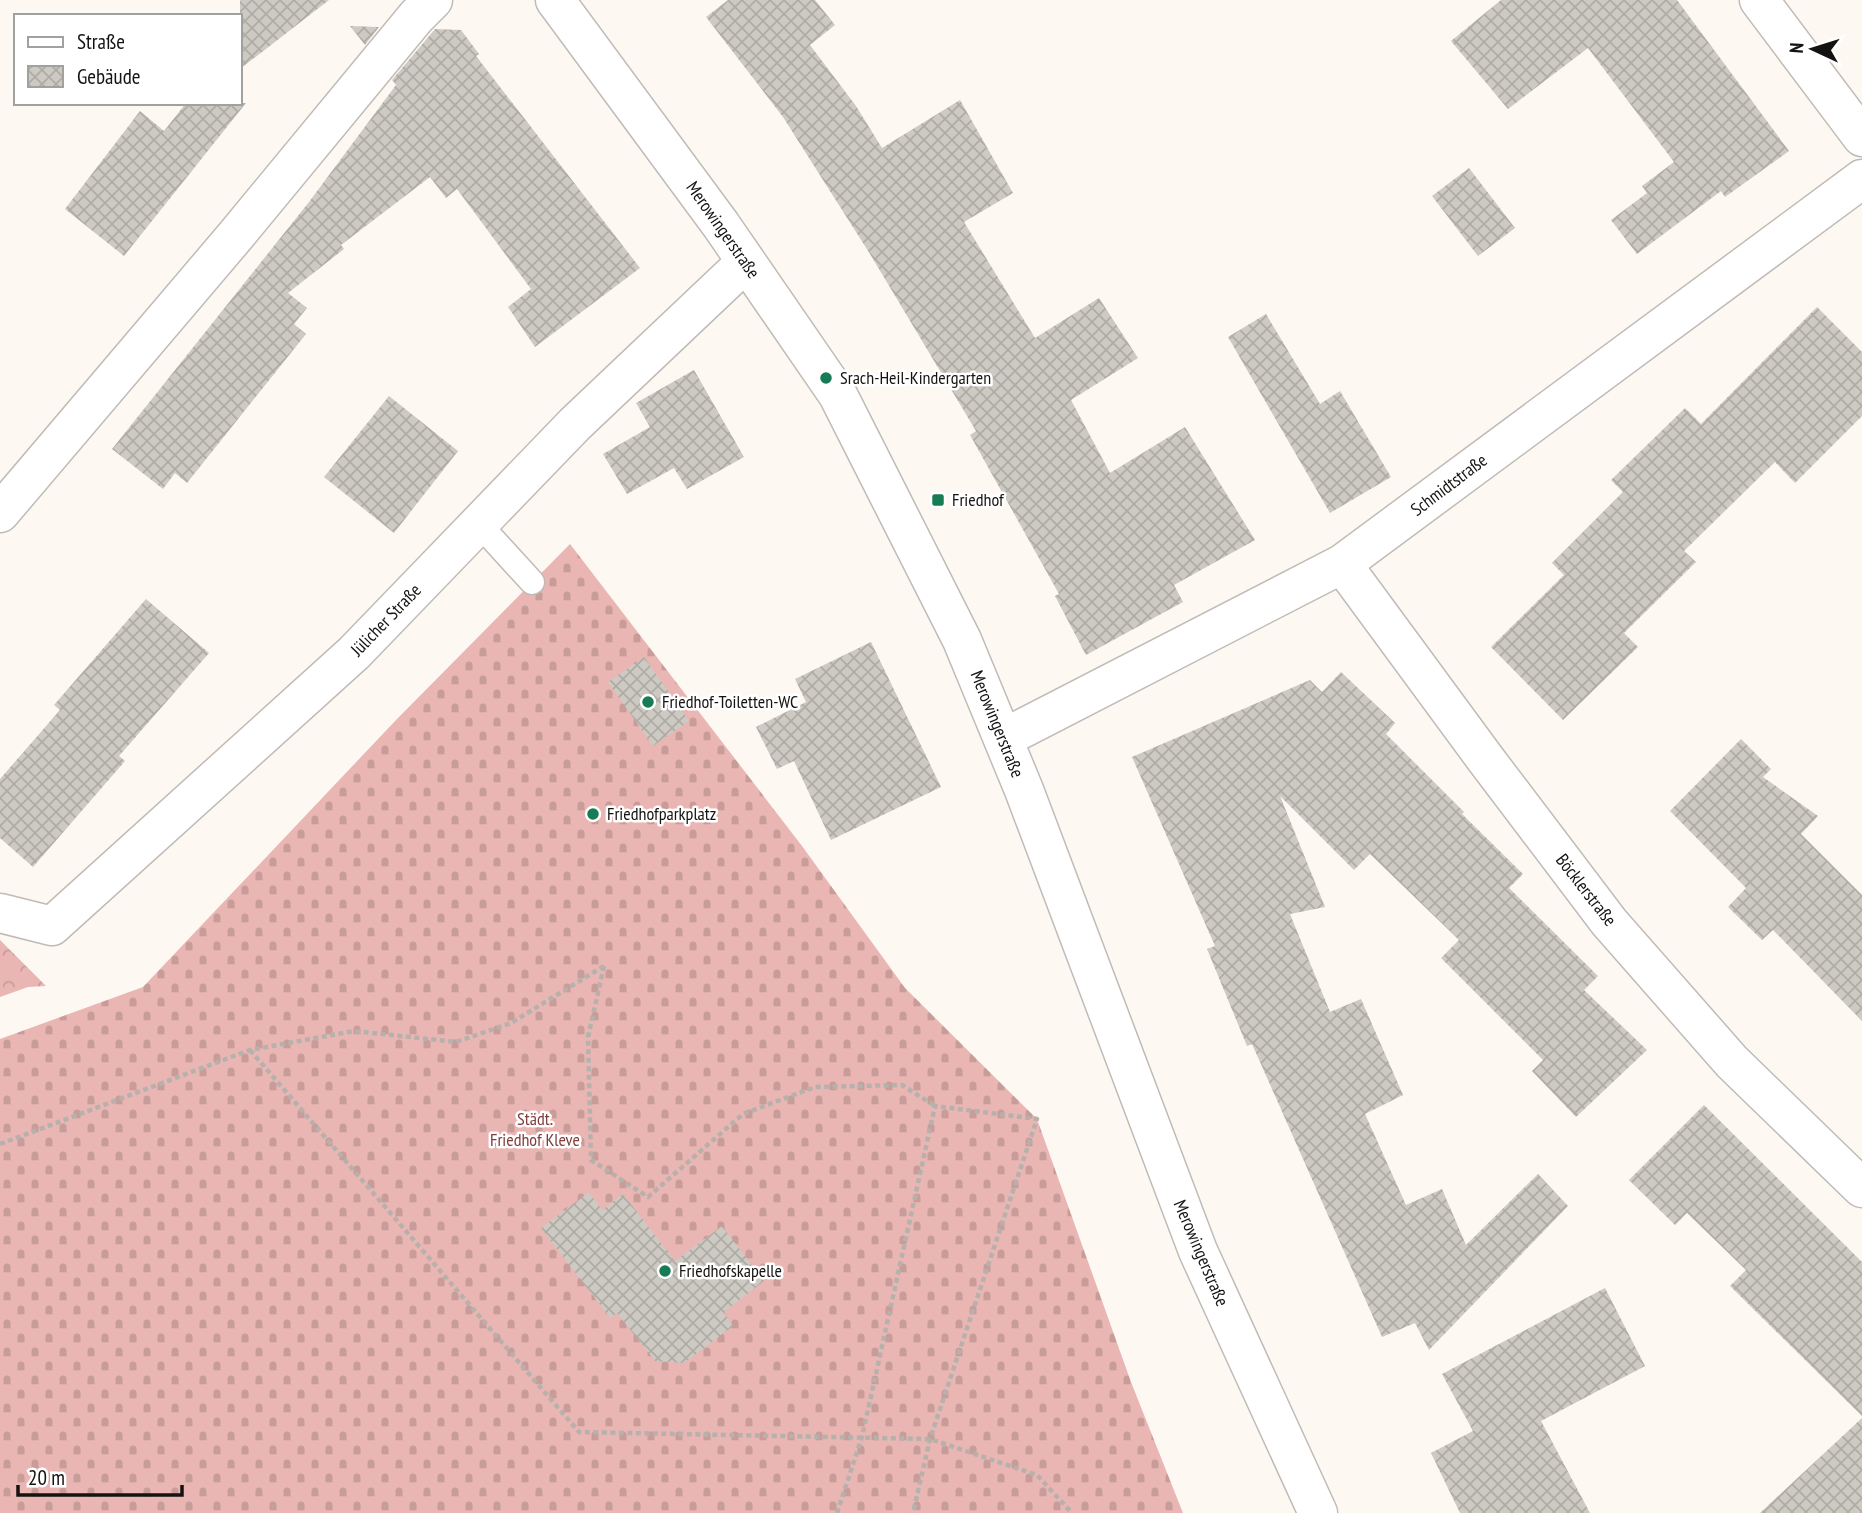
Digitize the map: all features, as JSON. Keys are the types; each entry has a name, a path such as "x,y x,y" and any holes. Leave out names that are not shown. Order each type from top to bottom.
{"street":[{"path":"0,513 229,245 416,17 433,0"},
{"name":"Merowingerstraße","path":"555,0 746,262 838,395 962,640 1004,738 1198,1251 1318,1513"},
{"path":"1759,0 1862,137"},
{"name":"Schmidtstraße","path":"1004,738 1342,564 1862,179"},
{"name":"Jülicher Straße","path":"0,913 52,926 354,653 575,424 746,262"},
{"name":"Böcklerstraße","path":"1342,564 1609,922 1732,1062 1862,1188"}],"lane":[{"path":"479,524 532,582"}],"path":[{"path":"0,1144 250,1050 355,1031 456,1042 511,1023 604,966 587,1037 591,1160 648,1197 743,1114 815,1087 902,1085 935,1106 1037,1119 930,1438 913,1513"},
{"path":"250,1050 579,1432 930,1438 1037,1475 1072,1513"},
{"path":"837,1513 862,1437 935,1106"}],"green space":[{"name":"Städt. Friedhof Kleve","path":"570,544 802,846 905,988 1037,1119 1131,1382 1183,1513 0,1513 0,1039 143,987 397,719"},
{"path":"0,940 46,986 28,987 0,997"}],"building":[{"path":"240,0 329,0 242,67"},
{"path":"728,0 815,0 835,25 810,45 856,106 882,148 960,100 1013,193 964,222 1035,338 1099,298 1138,358 1071,400 1110,473 1185,427 1255,540 1174,585 1183,602 1086,655 1055,596 1059,594 970,435 976,431 870,254 783,117 706,17"},
{"path":"1501,0 1677,0 1789,151 1725,197 1721,191 1637,254 1611,220 1647,193 1642,186 1674,162 1588,48 1508,109 1451,41"},
{"path":"350,26 379,27 365,45"},
{"path":"435,29 461,30 479,54 476,56 640,268 535,347 508,307 531,289 457,189 446,198 430,177 341,245 344,249 288,293 307,308 294,324 306,334 187,483 175,473 163,489 112,449 309,202 396,85 392,80"},
{"path":"246,103 124,256 65,209 140,111 164,131 184,105"},
{"path":"1469,168 1515,228 1478,256 1432,196"},
{"path":"1817,307 1862,352 1862,416 1795,483 1775,462 1684,551 1696,562 1624,633 1638,647 1563,720 1491,647 1564,575 1552,563 1623,492 1611,480 1685,408 1701,424"},
{"path":"1266,314 1320,404 1340,391 1391,477 1330,513 1228,337"},
{"path":"694,370 744,457 687,489 674,468 627,494 603,454 650,427 636,403"},
{"path":"389,396 458,451 394,533 324,477"},
{"path":"146,599 209,653 119,756 125,761 33,867 0,838 0,779 60,710 54,705"},
{"path":"871,642 941,787 831,840 794,761 777,769 756,727 806,702 795,679"},
{"name":"Friedhof-Toiletten-WC","path":"644,657 689,721 653,746 608,682"},
{"path":"1341,672 1395,723 1386,734 1523,874 1509,888 1598,976 1584,990 1647,1050 1576,1117 1532,1071 1543,1060 1441,958 1459,940 1370,854 1354,870 1280,796 1325,907 1290,914 1330,1012 1361,999 1403,1095 1365,1114 1406,1205 1442,1189 1466,1245 1538,1174 1568,1206 1429,1350 1415,1323 1382,1337 1252,1044 1247,1046 1207,949 1215,946 1132,757 1310,680 1322,692"},
{"path":"1741,739 1771,769 1763,777 1818,816 1801,834 1862,895 1862,1021 1773,930 1762,940 1728,907 1746,888 1670,811"},
{"path":"1704,1105 1862,1262 1862,1416 1730,1286 1746,1270 1687,1213 1675,1225 1629,1180"},
{"name":"Friedhofskapelle","path":"589,1192 602,1210 623,1194 675,1261 722,1226 764,1281 724,1312 733,1326 684,1363 655,1361 617,1313 610,1318 541,1228"},
{"path":"1605,1288 1645,1366 1541,1421 1590,1513 1460,1513 1431,1453 1473,1431 1442,1374"},
{"path":"1862,1418 1862,1513 1760,1513"}],"place":[{"name":"Srach-Heil-Kindergarten","path":"826,378"},
{"name":"Friedhof","path":"938,500"},
{"name":"Friedhof-Toiletten-WC","path":"648,702"},
{"name":"Friedhofparkplatz","path":"593,814"},
{"name":"Friedhofskapelle","path":"665,1271"}]}
